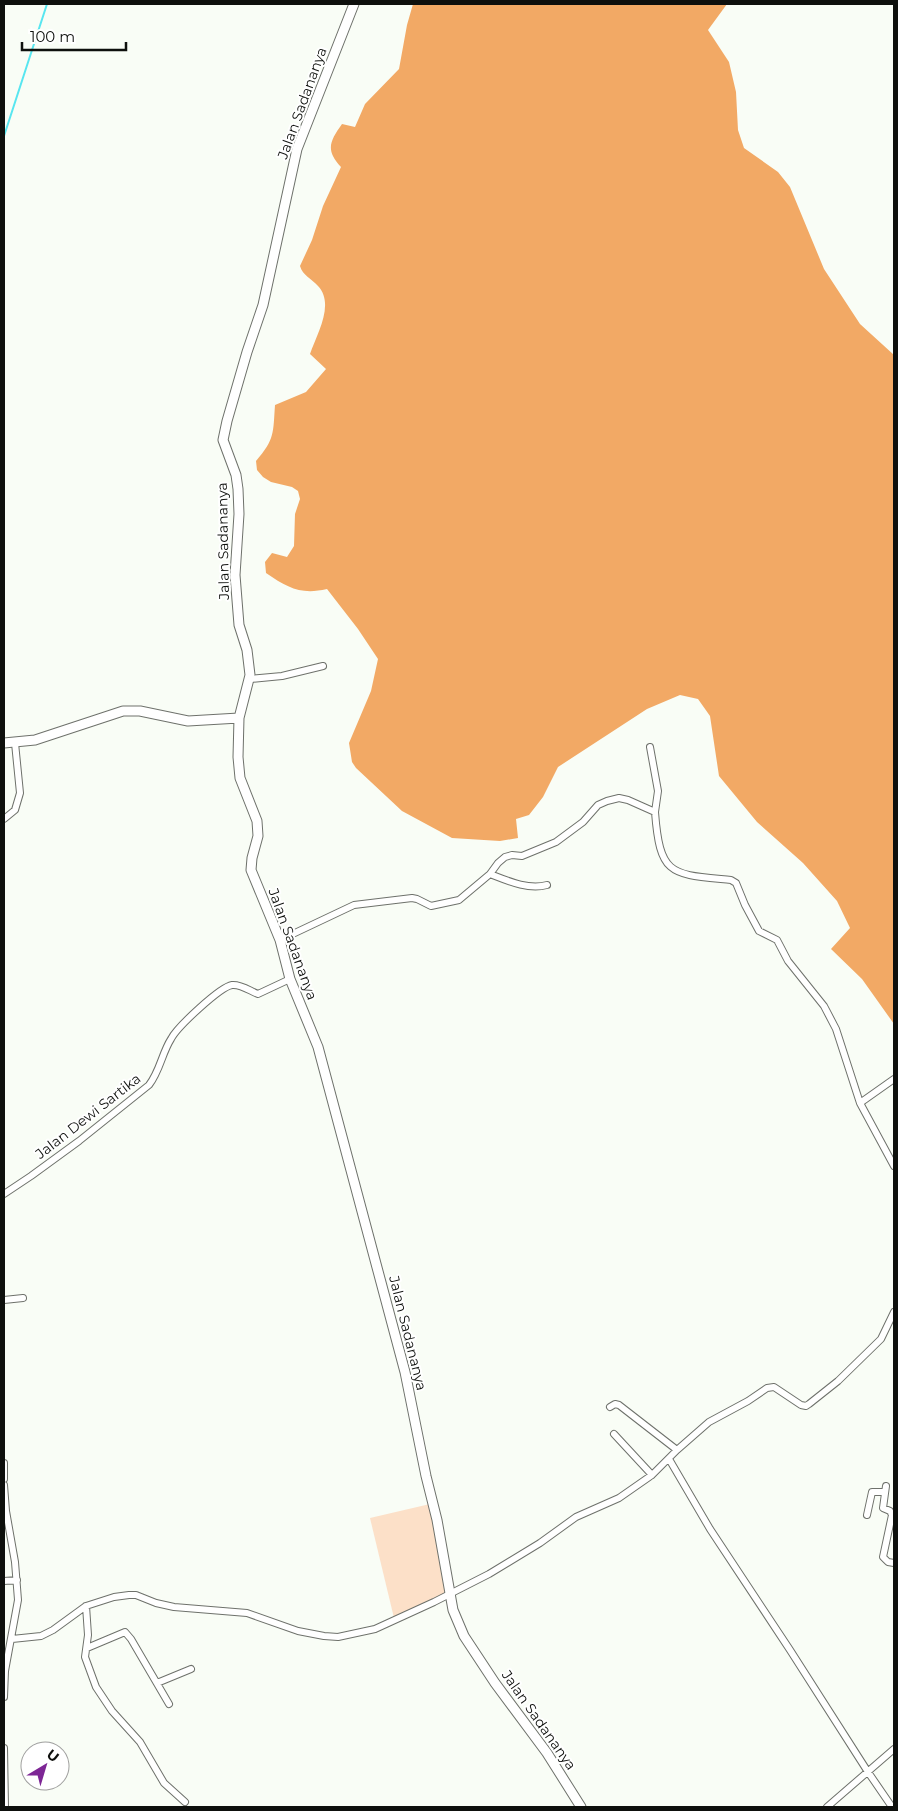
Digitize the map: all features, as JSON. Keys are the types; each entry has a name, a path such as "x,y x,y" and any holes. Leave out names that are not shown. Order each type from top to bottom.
{"street":[{"name":"Jalan Sadananya","path":"354,4 297,149 263,305 227,421 223,440 236,474 238,489 239,514 235,575 240,625 248,657 250,679 239,718 238,757 240,778 255,814 258,829 251,870 280,940 290,979 318,1047 405,1372 437,1520 453,1610 464,1636 495,1683 547,1753 581,1807"},
{"path":"250,679 282,676 323,666"},
{"path":"4,744 51,735 123,711 140,711 188,721 239,718"},
{"path":"4,819 15,810 20,793 15,743"},
{"path":"650,747 658,790 656,812 657,835 660,851 666,864 686,875 735,882 759,931 777,940 788,962 824,1006 836,1029 860,1103 894,1166"},
{"path":"280,940 360,903 412,898 431,906 456,901 469,893 490,874 505,856 522,856 556,842 583,822 598,805 607,800 619,798 628,800 656,812"},
{"path":"490,874 521,885 540,887 547,885"},
{"name":"Jalan Dewi Sartika","path":"4,1194 79,1141 149,1085 156,1075 172,1036 210,1000 230,986 238,986 258,994 290,979"},
{"path":"860,1103 894,1079"},
{"path":"4,1300 24,1298"},
{"path":"12,1639 41,1636 53,1630 86,1606 114,1597 136,1595 156,1603 174,1607 247,1612 298,1631 324,1636 338,1637 375,1629 450,1594 520,1556 576,1517 619,1498 652,1475 709,1422 748,1401 769,1387 778,1389 798,1404 803,1406 809,1404 838,1381 881,1339 894,1312"},
{"path":"610,1407 615,1404 619,1405 677,1450"},
{"path":"614,1434 652,1475"},
{"path":"669,1458 710,1529 892,1807"},
{"path":"4,1462 4,1480"},
{"path":"4,1484 6,1511 17,1580 18,1610 5,1671 4,1697"},
{"path":"867,1514 872,1492 885,1489 882,1508 890,1511 892,1515 883,1557 888,1562 894,1563"},
{"path":"4,1582 17,1580"},
{"path":"86,1606 88,1636 86,1661 96,1687 112,1711 140,1742 164,1782 185,1802"},
{"path":"87,1648 125,1632 169,1704"},
{"path":"157,1683 191,1669"},
{"path":"4,1748 5,1807"},
{"path":"826,1807 894,1749"}],"shaded area":[{"path":"413,4 727,4 708,30 729,62 736,92 738,130 744,148 778,172 790,187 824,269 860,324 894,355 894,1024 862,979 831,949 850,928 837,901 803,863 757,822 719,776 710,716 698,699 680,695 647,709 558,767 543,797 529,815 516,819 518,838 500,841 452,838 402,811 352,762 349,743 371,691 378,659 358,629 327,589 302,591 281,583 266,573 265,562 272,553 287,557 294,546 295,514 300,499 298,491 292,487 271,482 263,477 257,470 256,461 270,441 275,405 306,392 326,369 310,354 325,310 323,293 305,275 300,266 312,240 323,206 341,167 333,156 331,150 332,141 342,124 355,127 365,104 399,69"},
{"path":"430,1504 445,1595 394,1618 370,1518"}],"waterway":[{"path":"4,136 47,4"}]}
